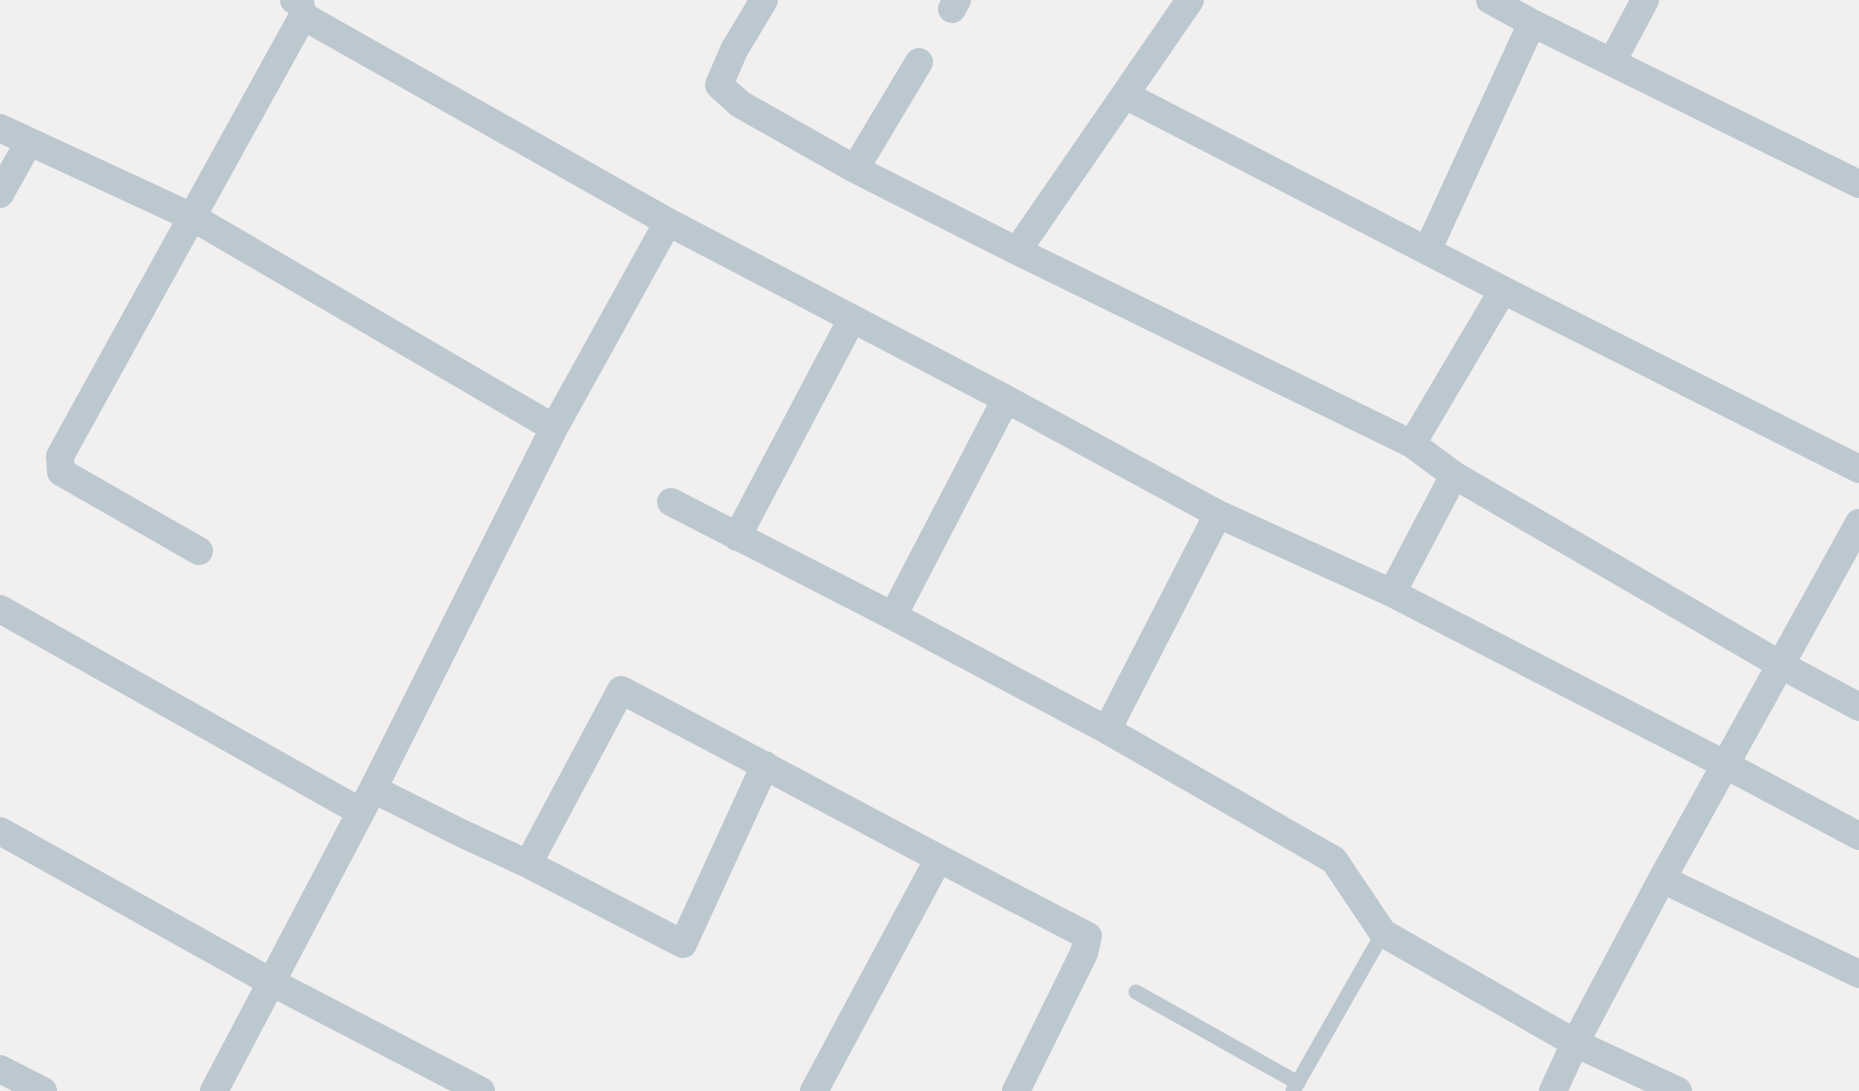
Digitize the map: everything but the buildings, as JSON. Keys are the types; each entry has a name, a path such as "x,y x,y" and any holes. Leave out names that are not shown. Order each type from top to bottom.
{"street":[{"path":"764,0 734,50 719,85 740,104 855,169 1017,251 1412,444 1454,474 1781,665 1859,706"},
{"path":"1017,251 1190,0"},
{"path":"1490,0 1532,23 1859,184"},
{"path":"1612,62 1646,0"},
{"path":"199,551 61,472 60,456 192,217 298,8 668,222 1006,399 1218,514 1392,593 1726,765 1859,836"},
{"path":"1427,251 1532,23"},
{"path":"855,169 919,62"},
{"path":"1125,94 1503,290 1859,469"},
{"path":"0,128 192,217 554,428"},
{"path":"0,194 29,142"},
{"path":"214,1091 367,800 554,428 668,222"},
{"path":"1412,444 1503,290"},
{"path":"737,537 852,319"},
{"path":"893,616 1006,399"},
{"path":"1392,593 1454,474"},
{"path":"671,502 893,616 1108,730 1334,860 1383,933 1575,1043 1678,1091"},
{"path":"1108,730 1218,514"},
{"path":"1552,1091 1575,1043 1662,880 1859,523"},
{"path":"0,609 367,800 461,833 528,864 683,944 765,765"},
{"path":"528,864 621,690 765,765 938,860 1088,936 1084,952 1016,1091"},
{"path":"0,831 271,982 481,1091"},
{"path":"814,1091 938,860"},
{"path":"1662,880 1859,974"},
{"path":"0,1069 43,1091"}],"lane":[{"path":"1136,992 1295,1087 1383,933"}]}
